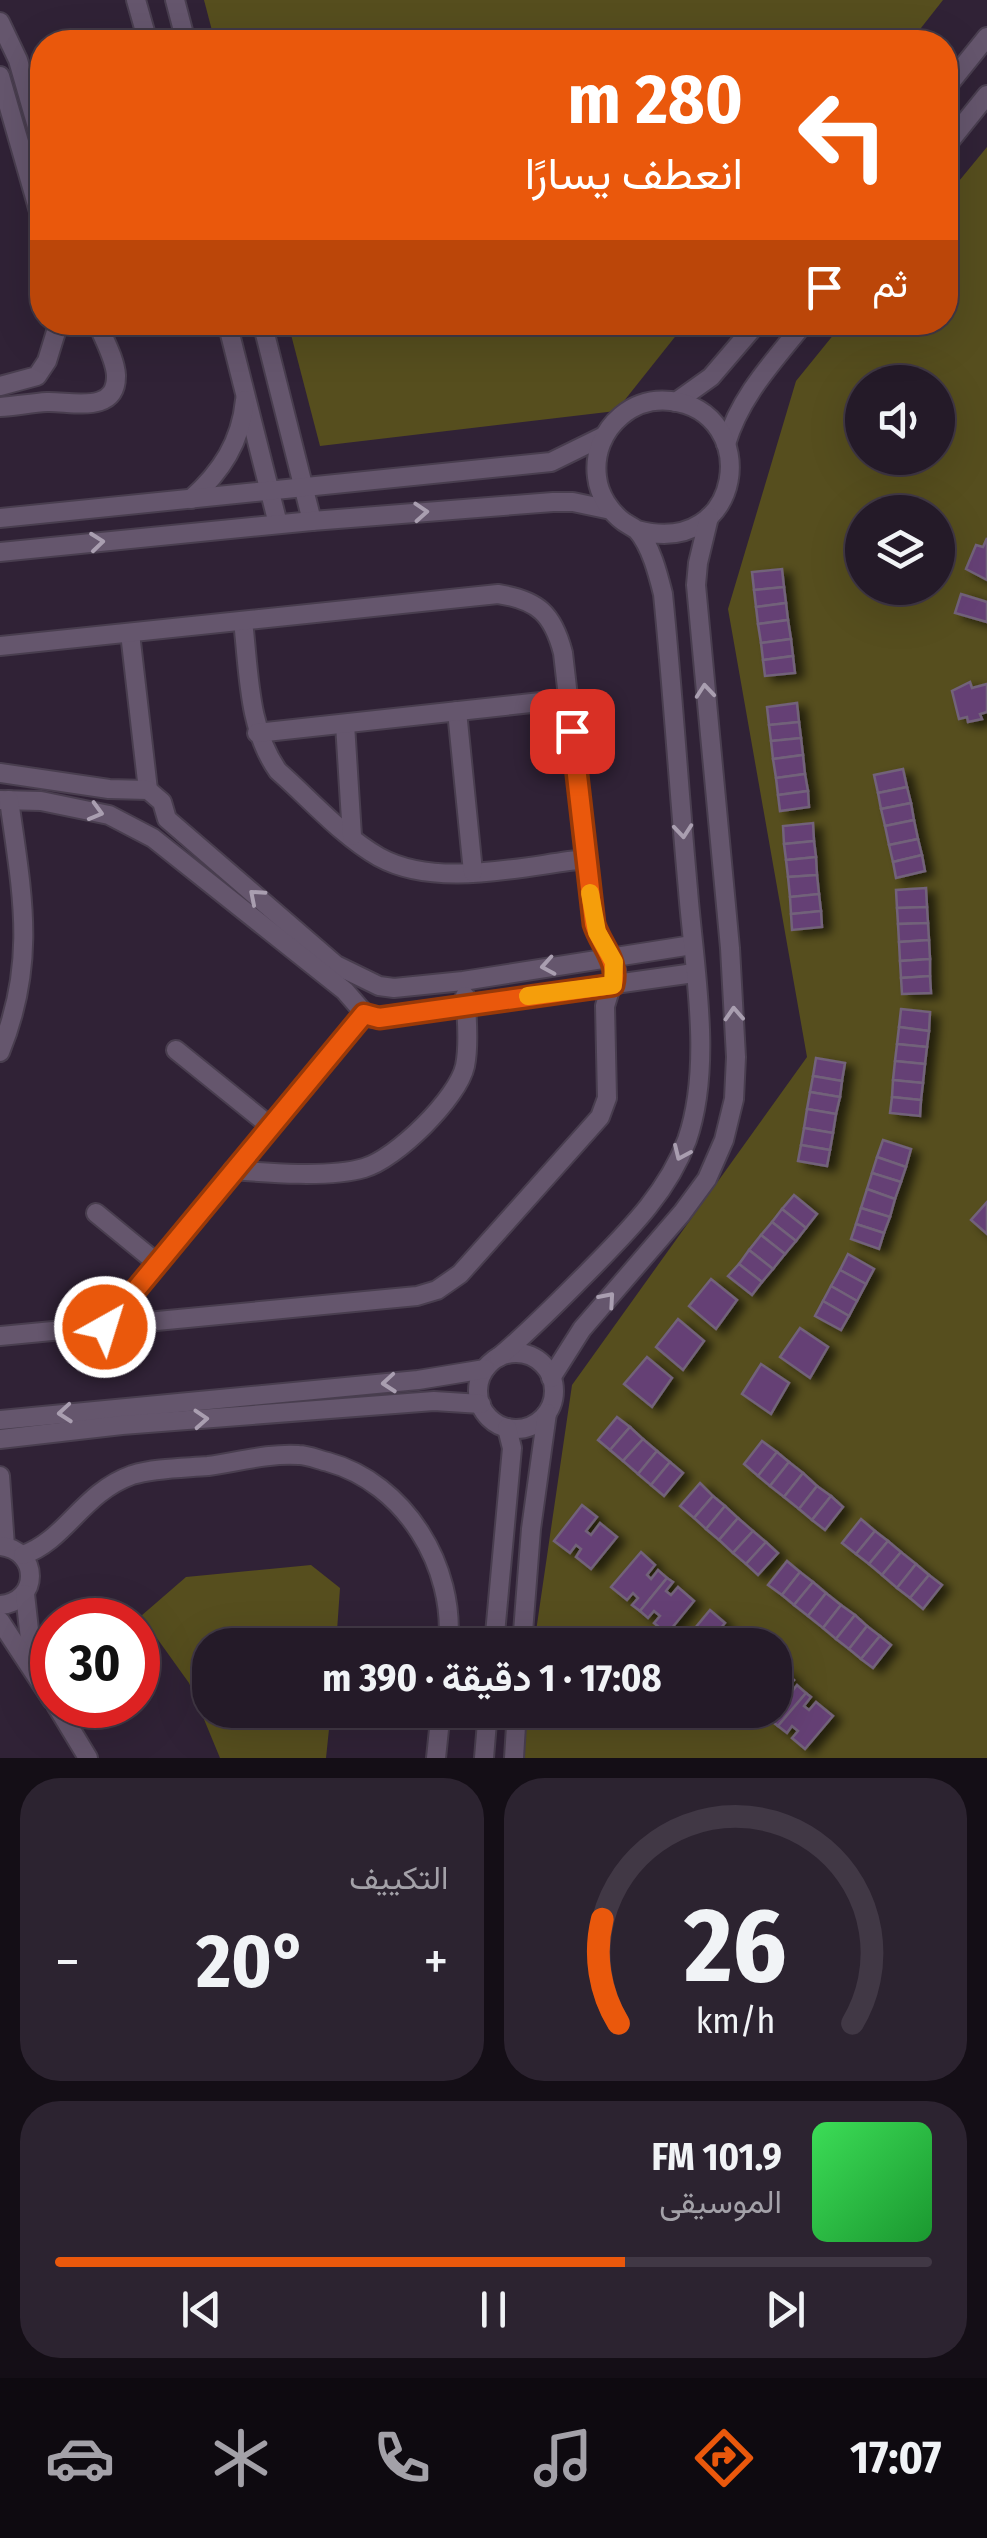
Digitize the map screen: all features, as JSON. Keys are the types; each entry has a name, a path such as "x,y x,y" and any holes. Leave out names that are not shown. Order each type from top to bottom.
{"street":[{"path":"136,0 145,30"},
{"path":"174,0 183,30"},
{"path":"0,22 18,60 30,102"},
{"path":"958,74 987,37"},
{"path":"0,76 30,152"},
{"path":"958,132 987,95"},
{"path":"50,402 43,369 55,335"},
{"path":"0,407 50,402 97,404 115,384 114,366 102,335"},
{"path":"231,335 278,524"},
{"path":"265,335 312,521"},
{"path":"676,402 711,377 747,335"},
{"path":"726,444 732,423 751,390 794,335"},
{"path":"0,386 28,381 43,369"},
{"path":"191,499 210,482 231,451 244,415 246,390"},
{"path":"0,552 553,502 611,510 637,530 675,534 710,517 722,502 729,483 726,444 706,416 676,402 659,400 627,411 604,436 598,451 598,482 611,510"},
{"path":"0,518 551,462 604,436"},
{"path":"552,1378 582,1330 682,1213 706,1179 724,1140 734,1098 736,1057 730,954 696,585 710,517"},
{"path":"547,1413 533,1425 507,1428 491,1419 481,1404 479,1386 492,1363 526,1334 648,1209 687,1140 700,1062 663,594 658,573 637,530"},
{"path":"0,646 498,594 522,598 542,610 557,630 594,924 616,970 605,1006 607,1098 600,1118 460,1274 437,1290 416,1296 0,1336"},
{"path":"243,621 257,734 278,772 378,856 408,870 440,875 586,859"},
{"path":"130,633 148,790"},
{"path":"257,734 568,699"},
{"path":"457,711 473,872"},
{"path":"345,724 352,836"},
{"path":"0,773 108,789 148,790 162,802 166,819 336,965 364,981 394,988 463,981 610,956 693,959 730,954"},
{"path":"0,1052 14,1018 26,923 5,800 72,806 109,815 152,838 345,991 364,1014 379,1018 398,1012 613,985 693,959"},
{"path":"152,838 166,819"},
{"path":"233,1170 285,1175 364,1168 386,1157 412,1136 455,1089 465,1066 463,981"},
{"path":"394,988 398,1012"},
{"path":"105,1327 364,1014"},
{"path":"176,1050 270,1126"},
{"path":"96,1213 157,1263"},
{"path":"0,1420 418,1380 492,1363 516,1353 534,1358 552,1378 554,1396 547,1413 531,1529 523,1628"},
{"path":"0,1440 122,1425 434,1401 481,1404"},
{"path":"496,1628 512,1448 507,1428"},
{"path":"23,1555 45,1545 86,1502 134,1474 300,1454 339,1465 369,1480 395,1501 417,1527 442,1578 446,1628"},
{"path":"0,1476 2,1546 23,1555 31,1570 25,1594 30,1639"},
{"path":"0,1605 10,1604 25,1594"},
{"path":"0,1621 30,1662"},
{"path":"70,1728 88,1758"},
{"path":"436,1758 439,1728"},
{"path":"484,1758 486,1728"},
{"path":"514,1758 516,1728"}],"shaded area":[{"path":"204,0 943,0 919,30 212,30"},
{"path":"987,147 987,1758 517,1758 521,1728 792,1728 792,1628 536,1628 572,1385 807,1057 728,609 796,381 833,335 958,335 958,182"},
{"path":"291,335 676,335 616,411 320,446"},
{"path":"311,1565 340,1588 337,1628 192,1628 192,1690 160,1643 160,1600 186,1577"},
{"path":"208,1728 329,1728 326,1758 220,1758"}],"building":[{"path":"987,538 987,580 966,569 976,545 983,547"},
{"path":"782,569 784,587 754,590 752,572"},
{"path":"784,587 786,603 756,607 754,590"},
{"path":"961,594 987,602 987,622 955,613"},
{"path":"786,603 788,620 758,624 756,607"},
{"path":"788,620 791,639 761,643 758,624"},
{"path":"791,639 793,656 763,660 761,643"},
{"path":"793,656 795,673 765,676 763,660"},
{"path":"970,682 972,688 987,684 987,712 980,714 982,719 968,722 967,717 959,719 952,691"},
{"path":"797,703 799,722 769,725 767,707"},
{"path":"799,722 801,738 771,741 769,725"},
{"path":"801,738 803,755 773,759 771,741"},
{"path":"803,755 805,774 776,778 773,759"},
{"path":"903,769 907,787 878,793 874,775"},
{"path":"805,774 808,791 778,795 776,778"},
{"path":"907,787 911,803 881,809 878,793"},
{"path":"808,791 809,807 780,811 778,795"},
{"path":"911,803 914,820 885,826 881,809"},
{"path":"914,820 918,839 889,845 885,826"},
{"path":"813,823 814,841 784,844 783,826"},
{"path":"918,839 922,855 893,862 889,845"},
{"path":"814,841 816,857 786,860 784,844"},
{"path":"922,855 925,871 896,878 893,862"},
{"path":"816,857 817,875 788,877 786,860"},
{"path":"817,875 819,894 790,897 788,877"},
{"path":"926,888 927,907 897,908 896,890"},
{"path":"819,894 821,911 791,914 790,897"},
{"path":"927,907 928,923 898,924 897,908"},
{"path":"821,911 822,927 792,930 791,914"},
{"path":"928,923 929,940 899,942 898,924"},
{"path":"929,940 930,959 900,961 899,942"},
{"path":"930,959 930,976 901,978 900,961"},
{"path":"930,976 931,993 902,994 901,978"},
{"path":"901,1009 930,1012 929,1031 899,1027"},
{"path":"899,1027 929,1031 927,1047 897,1044"},
{"path":"897,1044 927,1047 925,1064 895,1061"},
{"path":"816,1058 845,1063 842,1081 813,1076"},
{"path":"895,1061 925,1064 923,1083 893,1080"},
{"path":"813,1076 842,1081 840,1097 810,1092"},
{"path":"893,1080 923,1083 921,1100 892,1097"},
{"path":"810,1092 840,1097 836,1114 807,1109"},
{"path":"892,1097 921,1100 920,1116 890,1113"},
{"path":"807,1109 836,1114 833,1133 804,1128"},
{"path":"804,1128 833,1133 830,1150 801,1145"},
{"path":"883,1140 911,1149 906,1167 877,1157"},
{"path":"801,1145 830,1150 827,1166 798,1161"},
{"path":"877,1157 906,1167 901,1182 872,1173"},
{"path":"872,1173 901,1182 895,1199 867,1189"},
{"path":"867,1189 895,1199 890,1217 861,1208"},
{"path":"794,1195 817,1214 806,1228 782,1209"},
{"path":"987,1202 987,1234 971,1220"},
{"path":"861,1208 890,1217 884,1233 856,1224"},
{"path":"782,1209 806,1228 796,1241 772,1222"},
{"path":"772,1222 796,1241 785,1254 761,1235"},
{"path":"856,1224 884,1233 879,1249 851,1239"},
{"path":"761,1235 785,1254 773,1269 749,1250"},
{"path":"749,1250 773,1269 762,1282 739,1264"},
{"path":"848,1254 874,1269 866,1284 840,1270"},
{"path":"739,1264 762,1282 752,1295 728,1276"},
{"path":"840,1270 866,1284 857,1301 831,1286"},
{"path":"711,1279 737,1300 716,1329 689,1306"},
{"path":"831,1286 857,1301 849,1316 823,1301"},
{"path":"823,1301 849,1316 841,1330 815,1316"},
{"path":"678,1319 704,1341 683,1370 656,1347"},
{"path":"800,1328 828,1347 810,1378 780,1357"},
{"path":"647,1357 672,1378 652,1407 624,1384"},
{"path":"761,1364 789,1383 771,1414 742,1394"},
{"path":"617,1417 630,1427 610,1450 598,1440"},
{"path":"630,1427 643,1439 623,1461 610,1450"},
{"path":"643,1439 657,1451 638,1474 623,1461"},
{"path":"762,1441 777,1452 758,1476 744,1464"},
{"path":"657,1451 670,1462 651,1485 638,1474"},
{"path":"777,1452 789,1462 770,1486 758,1476"},
{"path":"670,1462 683,1473 664,1496 651,1485"},
{"path":"789,1462 803,1473 784,1497 770,1486"},
{"path":"803,1473 817,1486 799,1509 784,1497"},
{"path":"700,1483 713,1496 694,1518 680,1506"},
{"path":"817,1486 831,1496 812,1520 799,1509"},
{"path":"713,1496 725,1506 706,1529 694,1518"},
{"path":"831,1496 843,1507 825,1530 812,1520"},
{"path":"582,1505 597,1517 586,1531 591,1535 600,1523 617,1537 591,1569 576,1557 581,1549 576,1545 570,1553 554,1541"},
{"path":"725,1506 738,1518 719,1540 706,1529"},
{"path":"738,1518 753,1531 733,1553 719,1540"},
{"path":"861,1519 875,1531 856,1554 842,1543"},
{"path":"753,1531 766,1542 746,1564 733,1553"},
{"path":"875,1531 888,1541 869,1564 856,1554"},
{"path":"888,1541 901,1552 882,1575 869,1564"},
{"path":"766,1542 778,1553 758,1575 746,1564"},
{"path":"641,1552 655,1565 647,1575 651,1579 658,1570 667,1578 640,1611 632,1605 638,1598 633,1593 627,1600 611,1587"},
{"path":"901,1552 916,1564 897,1588 882,1575"},
{"path":"787,1561 800,1572 782,1595 768,1585"},
{"path":"916,1564 929,1575 910,1598 897,1588"},
{"path":"800,1572 813,1582 794,1605 782,1595"},
{"path":"929,1575 942,1585 923,1609 910,1598"},
{"path":"667,1578 673,1582 666,1591 671,1595 678,1587 694,1601 672,1628 660,1628 654,1623 660,1616 654,1611 648,1618 640,1611"},
{"path":"813,1582 826,1593 808,1616 794,1605"},
{"path":"826,1593 841,1605 823,1628 808,1616"},
{"path":"841,1605 855,1615 836,1639 823,1628"},
{"path":"710,1610 725,1623 721,1628 695,1628"},
{"path":"855,1615 867,1626 849,1649 836,1639"},
{"path":"867,1626 880,1636 861,1659 849,1649"},
{"path":"880,1636 891,1645 873,1668 861,1659"},
{"path":"797,1685 806,1693 792,1710 792,1691"},
{"path":"806,1693 811,1697 804,1706 809,1710 816,1702 833,1716 805,1749 792,1738 798,1731 792,1726 792,1710"}],"slow traffic":[{"path":"528,996 613,985 616,970 594,924 590,893"}],"route":[{"path":"105,1327 364,1014 379,1018 398,1012 613,985 614,962 594,924 572,731"}]}
